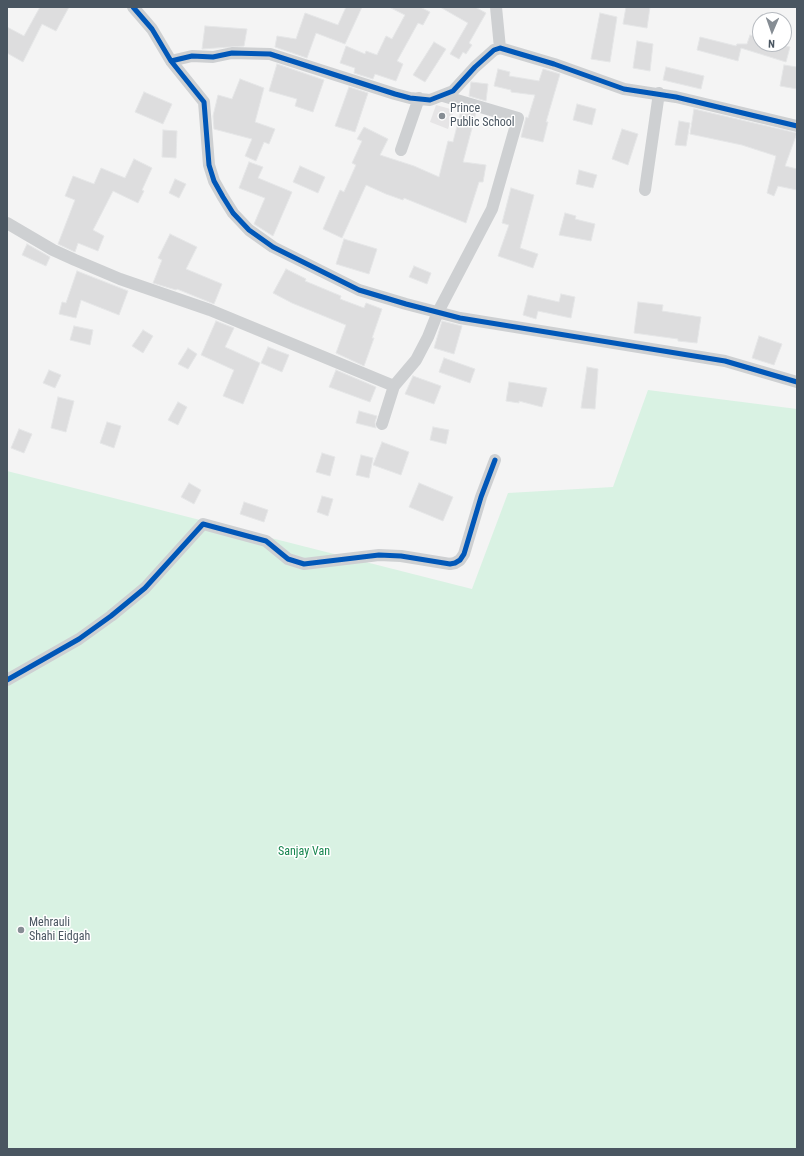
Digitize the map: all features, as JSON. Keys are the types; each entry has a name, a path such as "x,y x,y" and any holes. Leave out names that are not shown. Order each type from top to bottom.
{"street":[{"path":"133,7 145,20 171,61 204,102 207,116 208,154 214,181 233,213 248,230 272,247 359,290 391,301 488,322 725,361 797,382"},
{"path":"496,7 500,48"},
{"path":"171,61 181,57 213,57 232,53 270,54 378,89 410,98 430,100 443,96 453,90 475,66 494,50 500,48 554,64 624,89 659,93 797,126"},
{"path":"645,190 659,93"},
{"path":"382,424 394,386 416,360 428,337 438,312 492,209 518,118 443,96"},
{"path":"401,150 419,98"},
{"path":"7,223 53,250 81,263 120,279 210,310 394,386"},
{"path":"7,680 79,639 112,616 144,588 203,524 266,541 288,559 304,564 379,555 401,556 455,563 460,560 464,554 481,497 495,460"}],"shaded area":[{"name":"Prince Public School","path":"436,105 454,110 448,129 430,122"}],"green space":[{"name":"Sanjay Van","path":"648,390 797,409 797,1149 7,1149 7,471 472,589 508,493 613,487"}],"building":[{"path":"40,7 69,7 56,31 42,24 23,62 7,53 7,27 24,36"},
{"path":"346,7 362,7 345,44 316,33 307,58 275,47 277,36 296,39 305,13 338,25"},
{"path":"389,7 420,7 430,12 423,25 418,23 397,61 403,64 396,81 375,74 373,79 354,73 355,68 340,63 346,46 365,54 366,51 377,55 386,36 392,39 405,15"},
{"path":"440,7 475,7 486,13 469,43 472,45 466,54 463,52 459,59 450,54 468,23"},
{"path":"626,7 650,7 647,28 623,24"},
{"path":"600,13 617,17 610,62 591,59"},
{"path":"205,26 247,29 244,46 202,49"},
{"path":"750,35 752,36 752,51 741,48 738,61 697,50 700,37 736,46 737,44 747,44"},
{"path":"637,41 653,44 650,71 633,68"},
{"path":"434,42 446,49 425,82 413,75"},
{"path":"754,52 789,52 786,62"},
{"path":"277,64 324,80 313,112 295,106 297,99 269,91"},
{"path":"784,65 797,67 797,89 780,86"},
{"path":"666,67 704,76 701,89 663,80"},
{"path":"498,69 510,72 509,76 539,81 543,69 560,74 546,122 548,122 543,142 521,137 526,117 528,118 535,95 511,92 511,90 494,86"},
{"path":"240,79 264,88 255,122 275,129 269,144 264,142 256,161 245,156 252,139 214,129 213,116 218,95 232,99"},
{"path":"471,82 488,84 486,101 469,96"},
{"path":"349,87 368,93 355,132 335,126"},
{"path":"144,92 172,104 163,124 135,112"},
{"path":"577,104 596,109 592,125 573,120"},
{"path":"694,109 797,133 785,166 797,169 797,190 778,186 774,196 767,193 776,156 742,145 690,134"},
{"path":"461,110 476,113 463,162 486,165 483,182 479,182 466,223 404,198 403,200 366,185 342,238 323,229 340,190 344,192 356,165 352,163 362,141 357,139 364,127 388,139 380,155 414,166 439,177 448,141 453,142"},
{"path":"679,121 690,123 686,146 675,145"},
{"path":"622,129 638,134 628,165 612,159"},
{"path":"163,130 177,131 176,158 162,157"},
{"path":"134,159 152,168 142,190 144,191 138,203 113,191 93,230 104,236 98,251 78,243 75,252 58,244 75,200 65,196 73,176 94,184 101,168 125,178"},
{"path":"249,162 263,167 258,178 292,192 273,236 254,224 265,198 239,188"},
{"path":"300,166 325,177 318,193 293,182"},
{"path":"579,170 597,175 593,188 576,184"},
{"path":"175,179 186,184 179,198 169,193"},
{"path":"511,188 534,195 520,248 538,254 533,268 498,256 509,225 502,223"},
{"path":"565,213 576,216 575,219 595,224 591,241 559,235"},
{"path":"170,234 197,247 186,269 222,284 214,304 177,289 176,290 153,283 162,260 158,258"},
{"path":"344,239 377,249 369,274 336,264"},
{"path":"27,244 50,257 46,266 22,255"},
{"path":"414,266 431,273 427,284 409,277"},
{"path":"286,269 306,279 305,281 341,296 340,299 364,308 366,303 382,309 364,366 336,353 346,325 292,303 273,293"},
{"path":"77,271 128,291 119,315 81,300 76,318 59,314 62,302 66,303"},
{"path":"561,294 575,297 571,318 538,311 536,319 523,315 528,295 559,302"},
{"path":"638,302 663,305 662,311 701,317 697,343 634,333"},
{"path":"216,321 234,328 225,347 260,363 243,404 223,396 234,370 201,355"},
{"path":"442,321 462,326 454,354 434,348"},
{"path":"74,326 93,330 90,345 70,340"},
{"path":"143,330 153,336 143,353 132,346"},
{"path":"759,336 782,344 774,365 752,358"},
{"path":"268,347 289,355 282,372 261,363"},
{"path":"188,348 197,354 188,369 178,364"},
{"path":"444,358 475,369 470,383 439,372"},
{"path":"587,367 598,369 595,409 581,408"},
{"path":"49,370 61,375 55,388 43,383"},
{"path":"336,370 376,387 370,402 329,387"},
{"path":"413,376 441,386 434,404 405,394"},
{"path":"509,382 547,388 542,407 519,401 519,403 506,401"},
{"path":"58,397 74,401 66,432 51,428"},
{"path":"178,402 187,407 178,425 168,420"},
{"path":"359,411 377,416 375,422 376,428 356,423"},
{"path":"107,422 121,426 114,448 100,443"},
{"path":"433,427 449,430 446,444 430,440"},
{"path":"19,429 32,434 24,453 11,448"},
{"path":"382,442 409,452 401,475 373,465"},
{"path":"322,453 335,457 330,476 316,472"},
{"path":"361,455 373,458 369,478 356,475"},
{"path":"189,483 201,490 194,504 181,497"},
{"path":"419,483 453,497 443,521 409,507"},
{"path":"322,496 333,499 328,516 317,512"},
{"path":"244,502 268,510 264,522 240,514"}],"cycle path":[{"path":"133,7 152,29 171,61 204,102 209,165 214,181 223,197 233,213 249,230 273,247 359,290 460,318 725,361 797,382"},
{"path":"171,61 192,56 213,57 232,53 270,54 395,94 410,98 430,100 453,91 475,67 494,50 500,48 554,64 624,89 676,97 797,126"},
{"path":"7,680 79,639 111,616 145,588 203,524 266,541 288,559 304,564 379,555 401,556 450,564 455,563 460,560 464,554 481,497 495,460"}],"place":[{"name":"Prince Public School","path":"442,116"},
{"name":"Mehrauli Shahi Eidgah","path":"21,930"}]}
